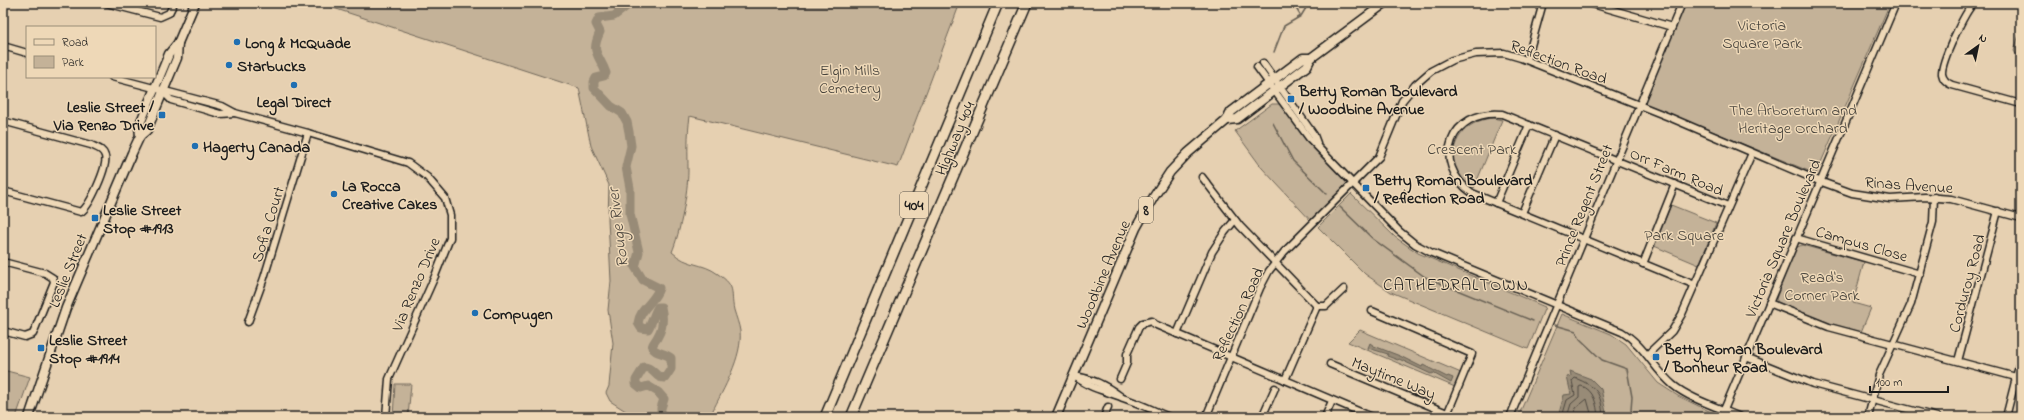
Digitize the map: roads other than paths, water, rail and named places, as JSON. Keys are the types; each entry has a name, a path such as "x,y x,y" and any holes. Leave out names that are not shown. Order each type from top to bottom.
{"highway":[{"name":"Highway 404","path":"826,417 998,3"},
{"name":"Highway 404","path":"851,417 1008,53 1028,3"},
{"path":"1008,53 1034,3"}],"main road":[{"name":"Leslie Street","path":"140,136 139,126 154,89 169,54 178,43 195,3"},
{"name":"Woodbine Avenue","path":"1227,120 1237,119 1307,66 1311,58 1385,3"},
{"name":"Leslie Street","path":"29,417 66,308 140,136 147,130 177,58 178,43"},
{"name":"Woodbine Avenue","path":"1056,417 1136,228 1170,172 1188,153 1227,120 1231,112 1303,58 1311,58"}],"street":[{"path":"106,3 160,17 169,13 174,3"},
{"path":"1528,60 1543,3"},
{"path":"1589,3 1672,27"},
{"name":"Prince Regent Street","path":"1510,417 1682,3"},
{"name":"Victoria Square Boulevard","path":"1721,417 1819,181 1896,3"},
{"path":"1974,3 1965,14 1961,22 1947,55 1942,76 1947,83 1952,85 2021,104"},
{"path":"3,46 26,53"},
{"name":"Reflection Road","path":"1206,417 1260,288 1276,262 1379,157 1402,101 1415,85 1431,71 1452,60 1476,54 1504,53 1528,60 1819,181"},
{"path":"1260,65 1277,88 1309,138 1399,231 1424,249 1622,332 1636,342 1667,379 1678,389 1740,417"},
{"name":"Via Renzo Drive","path":"116,78 163,92 171,100 220,114 235,113 408,163 427,177 445,198 450,215 450,238 442,262 389,379 386,417"},
{"name":"Orr Farm Road","path":"1695,285 1472,193 1463,187 1454,175 1449,161 1452,140 1457,130 1465,122 1476,116 1492,113 1502,114 1616,159 1728,206"},
{"path":"3,121 91,145 102,150 105,157 105,164 90,203 81,212 3,191"},
{"path":"1496,203 1529,125"},
{"name":"Sofia Court","path":"248,322 266,270 308,133"},
{"path":"1522,213 1555,135"},
{"path":"1647,355 1672,331 1682,314 1752,153"},
{"path":"1202,177 1235,220 1317,306 1326,306 1344,289"},
{"name":"Rinas Avenue","path":"1819,181 1852,193 1878,198 1934,197 1955,199 2021,218"},
{"path":"1643,264 1675,184"},
{"path":"1868,417 1879,375 1912,304 1933,222 1934,197"},
{"name":"Corduroy Road","path":"1958,361 1998,211"},
{"path":"1177,334 1212,252 1235,220"},
{"name":"Campus Close","path":"1796,238 1920,274"},
{"path":"3,262 45,273 53,278 54,284 33,334 24,337 3,331"},
{"path":"1769,303 1828,327 2016,377"},
{"path":"1285,380 1317,306"},
{"path":"1372,311 1472,354 1447,415"},
{"path":"1120,380 1127,363 1128,354 1139,328 1143,323 1152,321 1154,324 1372,417"},
{"path":"1746,357 1813,384 1937,417"},
{"path":"2006,417 2021,358"},
{"name":"Maytime Way","path":"1330,364 1447,415"},
{"path":"1073,375 1083,384 1108,394 1122,397 1169,417"},
{"path":"1262,417 1275,388"},
{"path":"1325,417 1332,401"},
{"path":"1104,417 1108,407"}],"water":[{"path":"1370,343 1422,367 1423,365 1447,377 1453,378 1451,383 1433,373 1431,374 1399,359 1398,360 1387,356 1388,354 1368,348"},
{"path":"1570,371 1591,379 1601,389 1607,417 1558,417 1564,395 1571,394 1567,377 1571,376"}],"waterway":[{"name":"Rouge River","path":"631,3 614,16 599,18 596,24 600,32 597,39 596,49 606,73 604,76 596,78 594,88 611,106 622,113 627,122 631,146 626,167 630,188 630,214 639,252 635,267 643,280 659,288 657,293 644,309 638,323 641,328 648,329 655,312 658,307 661,307 662,326 652,347 655,351 671,358 671,369 665,378 659,377 650,369 644,367 636,380 636,384 641,388 648,386 658,392 664,399 661,413 666,417"},
{"path":"1293,3 1300,15"},
{"path":"1274,52 1284,26 1301,16 1309,3"},
{"path":"1273,123 1293,161 1327,194"},
{"path":"1340,207 1373,239 1425,277 1533,321"},
{"path":"1555,325 1576,331 1580,339 1602,360 1627,369 1632,397 1631,410 1634,417"}],"place":[{"name":"Long & McQuade","path":"237,42"},
{"name":"Starbucks","path":"229,65"},
{"name":"Legal Direct","path":"294,85"},
{"name":"Betty Roman Boulevard / Woodbine Avenue","path":"1291,99"},
{"name":"Leslie Street / Via Renzo Drive","path":"162,115"},
{"name":"Hagerty Canada","path":"195,146"},
{"name":"Betty Roman Boulevard / Reflection Road","path":"1366,188"},
{"name":"La Rocca Creative Cakes","path":"334,194"},
{"name":"Leslie Street Stop #1913","path":"95,218"},
{"name":"Compugen","path":"475,313"},
{"name":"Leslie Street Stop #1914","path":"41,348"},
{"name":"Betty Roman Boulevard / Bonheur Road","path":"1656,357"}],"district":[{"name":"CATHEDRALTOWN","path":"1456,284"}],"park label":[{"name":"Victoria Square Park","path":"1762,33"},
{"name":"Elgin Mills Cemetery","path":"850,78"},
{"name":"The Arboretum and Heritage Orchard","path":"1793,118"},
{"name":"Crescent Park","path":"1472,148"},
{"name":"Park Square","path":"1684,234"},
{"name":"Read's Corner Park","path":"1822,285"}]}
